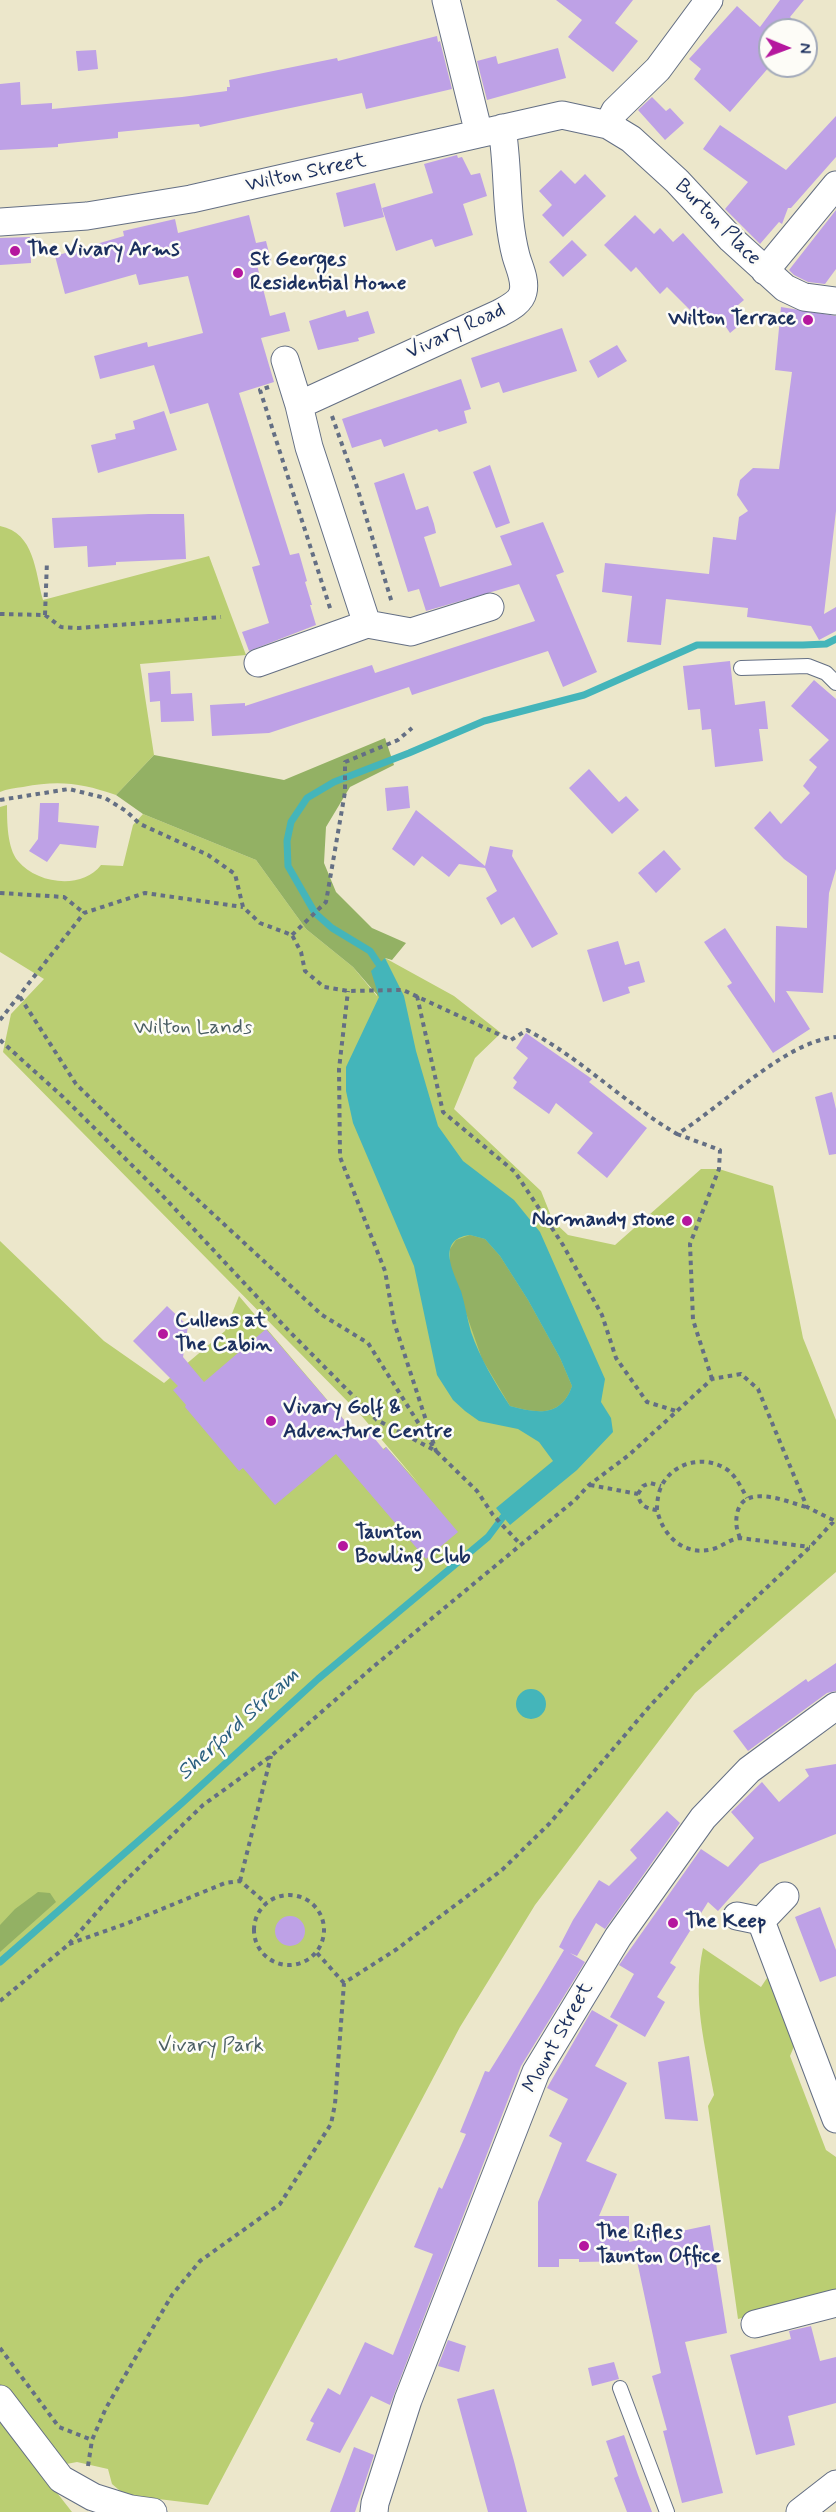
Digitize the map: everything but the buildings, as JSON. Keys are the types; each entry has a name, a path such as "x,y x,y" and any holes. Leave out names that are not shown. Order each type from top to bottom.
{"street":[{"name":"Vivary Road","path":"299,405 500,313 515,305 523,293 523,278 516,254 507,202 507,164 490,131 446,0"},
{"path":"608,125 615,111 658,69 709,0"},
{"name":"Wilton Street","path":"0,222 87,216 191,199 351,165 562,115 608,125"},
{"name":"Burton Place","path":"608,125 631,139 677,181 765,271 785,288 804,297 836,301"},
{"path":"765,271 836,185"},
{"path":"288,370 322,488 367,624"},
{"path":"258,663 367,624 400,632 411,632 490,607"},
{"name":"Mount Street","path":"374,2512 408,2400 536,2072 618,1937 703,1818 749,1770 836,1706"},
{"path":"785,1896 749,1918 836,2119"},
{"path":"756,2324 836,2302"},
{"path":"0,2399 62,2479 93,2497 131,2509 153,2512"},
{"path":"800,2512 836,2484"}],"lane":[{"path":"741,668 808,666 826,673 836,683"},
{"path":"620,2388 667,2512"}],"path":[{"path":"288,370 260,390 338,634"},
{"path":"324,393 357,487 400,632"},
{"path":"45,615 47,561"},
{"path":"0,614 45,615 61,627 80,628 221,617"},
{"path":"292,935 326,902 345,792 345,762 398,740 412,728"},
{"path":"0,800 69,789 105,798 141,824 208,855 235,874 243,907 260,923 292,935 301,952 305,971 324,987 376,993 403,990 512,1040 527,1030 546,1040 631,1105 677,1134 720,1150 719,1169 690,1244 693,1320 712,1379"},
{"path":"0,893 64,897 84,913"},
{"path":"0,1020 84,913 146,893 243,907"},
{"path":"348,991 339,1070 340,1157 386,1271 394,1322 436,1451"},
{"path":"417,995 443,1112 515,1172 563,1245 602,1315 616,1358 647,1402 676,1411"},
{"path":"20,997 76,1084 322,1315 368,1343 436,1451 477,1491 493,1515 520,1545"},
{"path":"677,1134 777,1062 808,1044 823,1038 836,1037"},
{"path":"0,1040 63,1097 162,1195 288,1330 377,1420 436,1451"},
{"path":"0,2001 69,1945 120,1886 203,1805 271,1756 373,1667 575,1500 589,1485 629,1455 712,1379 741,1374 758,1389 807,1507"},
{"path":"747,1498 734,1476 720,1466 708,1462 694,1462 677,1469 661,1486 657,1510 665,1532 678,1544 689,1549 713,1549 731,1539 740,1538 810,1547"},
{"path":"657,1510 645,1508 639,1502 638,1494 643,1486 650,1483 661,1486"},
{"path":"589,1485 638,1494"},
{"path":"344,1983 397,1949 502,1870 549,1824 649,1707 716,1635 835,1521 807,1507 767,1496 747,1498 740,1505 736,1517 736,1527 740,1538"},
{"path":"240,1881 271,1756"},
{"path":"69,1945 225,1883 240,1881 266,1903"},
{"path":"290,1894 303,1897 314,1904 322,1915 325,1928 323,1941 316,1953 297,1965 274,1962 264,1955 257,1946 254,1923 258,1912 277,1896 290,1894"},
{"path":"0,2348 58,2427 92,2440 106,2408 171,2295 200,2261 279,2204 331,2124 335,2104 344,1983 316,1953"}],"green space":[{"path":"0,526 12,530 27,545 32,555 43,600 209,556 246,655 140,664 154,755 116,795 81,785 59,783 0,792"},
{"path":"385,738 394,765 350,787 326,827 324,863 336,892 372,928 406,943 392,960 385,958 379,997 353,967 306,929 256,860 143,814 116,795 154,755 284,780"},
{"name":"Vivary Park","path":"7,805 8,834 14,856 26,869 36,875 48,879 71,881 93,873 101,865 123,866 133,825 143,814 256,860 306,929 353,967 377,996 385,958 454,996 501,1033 475,1058 454,1109 541,1191 553,1221 568,1235 615,1245 701,1169 719,1169 773,1186 803,1338 836,1420 836,1572 695,1693 535,1905 460,2027 208,2505 125,2495 112,2484 108,2469 77,2462 61,2465 0,2386 0,1241 104,1341 164,1383 225,1331 239,1296 357,1435 383,1449 386,1447 420,1485 360,1414 3,1052 11,1014 44,979 0,952 0,807"},
{"path":"470,1235 485,1239 500,1256 528,1300 560,1358 572,1386 561,1404 555,1408 539,1411 510,1406 482,1359 450,1267 450,1249 456,1240"},
{"path":"38,1892 50,1893 56,1902 0,1952 0,1925 15,1909"},
{"path":"703,1948 761,1987 769,1975 795,2044 790,2056 826,2150 836,2157 836,2294 738,2319 708,2106 714,2095 699,2004"},
{"path":"0,2420 72,2512 0,2512"}],"water":[{"path":"385,958 404,996 416,1051 438,1126 463,1161 514,1200 540,1232 605,1379 601,1402 611,1418 613,1432 577,1470 510,1525 496,1508 553,1461 539,1442 518,1429 479,1421 465,1411 453,1400 437,1375 414,1266 353,1123 346,1091 346,1067 379,997 371,971","holes":["470,1235 485,1239 500,1256 528,1300 560,1358 572,1386 561,1404 555,1408 539,1411 510,1406 488,1370 475,1342 452,1266 450,1250 459,1238"]},
{"path":"531,1689 542,1693 546,1704 542,1715 531,1719 520,1715 516,1704 520,1693"}],"waterway":[{"path":"378,963 370,951 332,928 315,913 288,866 287,841 291,822 307,798 334,782 484,721 584,695 697,645 803,645 826,644 836,639"},
{"name":"Sherford Stream","path":"0,1962 182,1803 318,1679 488,1537 503,1517"}],"place":[{"name":"The Vivary Arms","path":"15,251"},
{"name":"St Georges Residential Home","path":"238,273"},
{"name":"Wilton Terrace","path":"808,320"},
{"name":"Normandy stone","path":"687,1221"},
{"name":"Cullens at The Cabin","path":"163,1334"},
{"name":"Vivary Golf & Adventure Centre","path":"271,1421"},
{"name":"Taunton Bowling Club","path":"343,1546"},
{"name":"The Keep","path":"673,1923"},
{"name":"The Rifles Taunton Office","path":"584,2246"}],"park label":[{"name":"Wilton Lands","path":"193,1029"}]}
